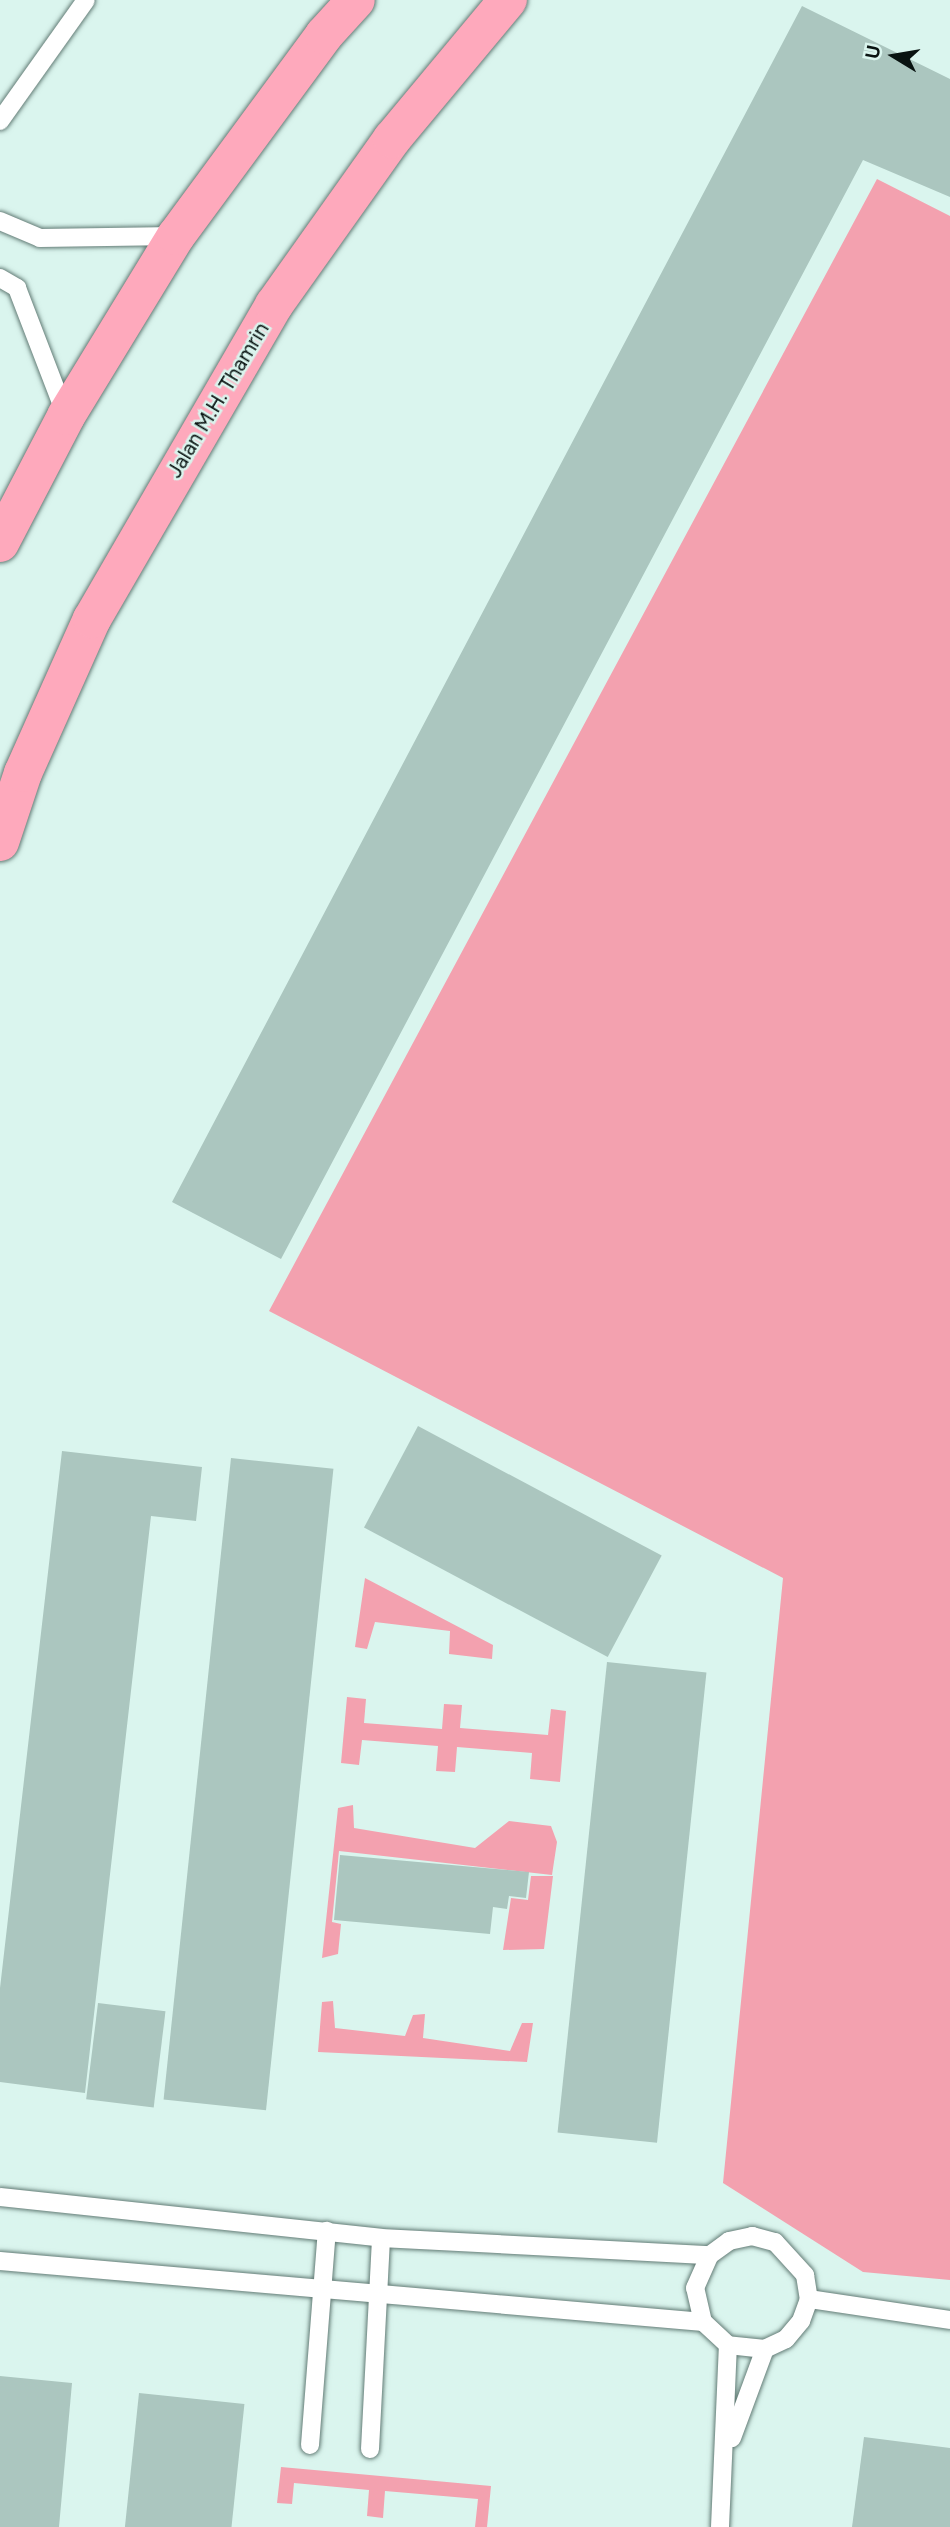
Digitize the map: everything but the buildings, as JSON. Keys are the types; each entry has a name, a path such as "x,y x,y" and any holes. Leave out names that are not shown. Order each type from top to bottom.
{"main road":[{"path":"0,543 66,416 176,236 324,35 356,0"},
{"name":"Jalan M.H. Thamrin","path":"0,842 12,777 92,619 274,305 392,139 508,0"}],"lane":[{"path":"0,121 86,0"},
{"path":"0,221 40,238 176,236"},
{"path":"0,278 17,288 66,416"},
{"path":"0,2197 381,2238 710,2256"},
{"path":"310,2445 327,2231"},
{"path":"752,2236 775,2242 805,2275 808,2299 786,2339 765,2350 728,2345 703,2322 695,2288 710,2256 729,2241 752,2236"},
{"path":"370,2449 381,2238"},
{"path":"0,2261 703,2322"},
{"path":"808,2299 950,2320"},
{"path":"720,2527 728,2451 728,2345"},
{"path":"728,2451 765,2350"}],"shaded area":[{"path":"877,179 950,216 950,2280 863,2272 723,2183 783,1578 269,1311"},
{"path":"365,1578 493,1645 492,1659 449,1654 450,1631 375,1622 367,1649 355,1647"},
{"path":"347,1697 366,1699 364,1723 442,1729 444,1704 462,1705 460,1728 548,1735 551,1709 566,1711 560,1782 530,1779 532,1753 457,1747 455,1772 436,1771 438,1746 362,1740 359,1765 341,1763"},
{"path":"353,1805 354,1828 475,1848 509,1821 551,1826 557,1842 552,1875 339,1851 332,1922 341,1924 338,1954 322,1958 338,1808"},
{"path":"531,1876 553,1876 544,1949 503,1950 511,1898 528,1900"},
{"path":"333,2001 335,2028 405,2036 413,2015 425,2014 423,2038 510,2051 522,2023 533,2023 527,2062 318,2052 322,2002"},
{"path":"281,2467 491,2486 487,2527 475,2527 478,2499 385,2491 383,2518 367,2516 369,2490 294,2483 292,2504 277,2503"}]}
